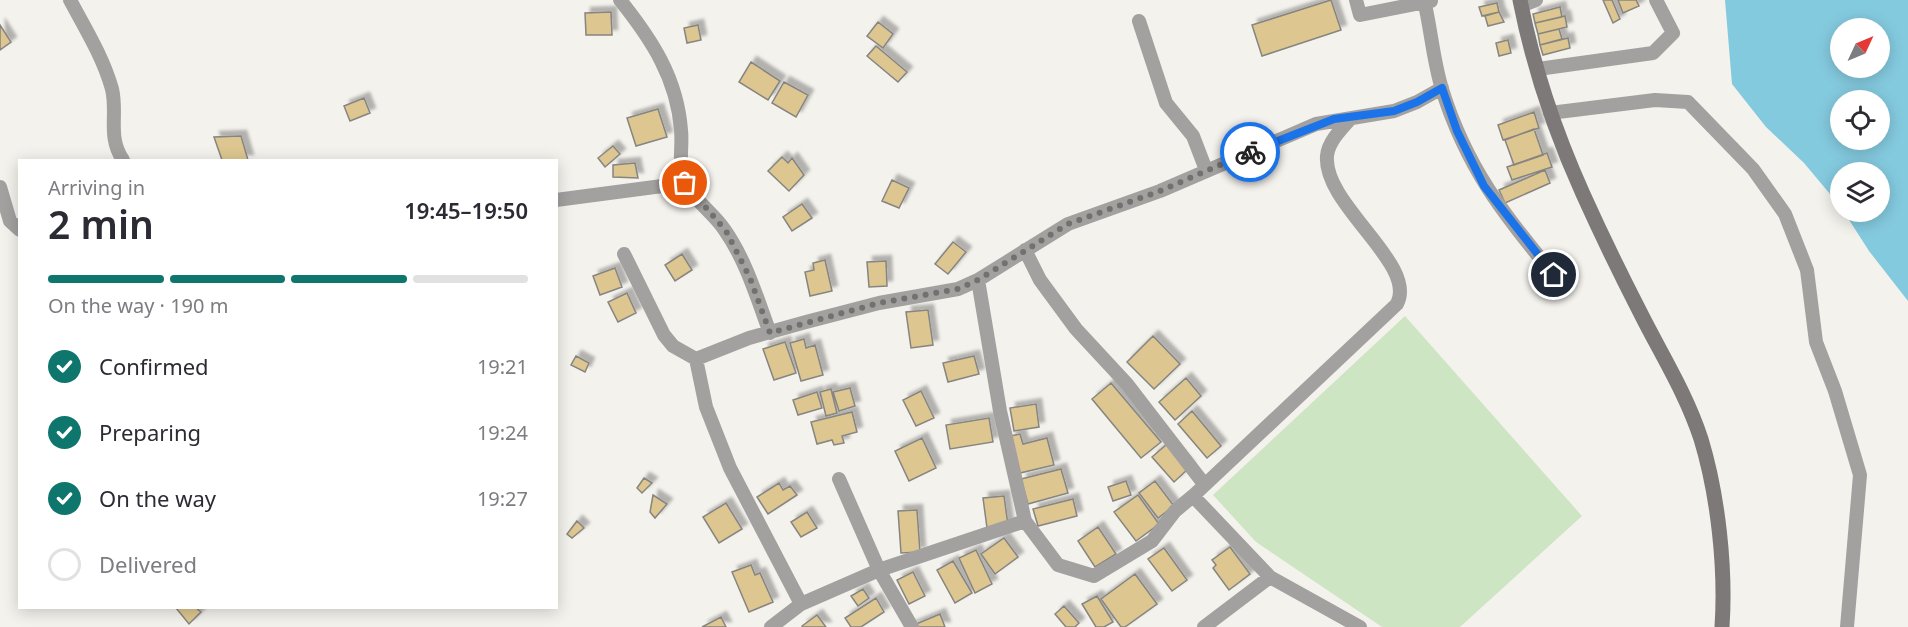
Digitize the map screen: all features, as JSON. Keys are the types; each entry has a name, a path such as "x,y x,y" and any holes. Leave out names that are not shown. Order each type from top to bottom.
{"main road":[{"path":"1520,3 1550,112 1582,193 1640,314 1669,365 1701,440 1715,513 1724,593 1722,627"}],"street":[{"path":"69,0 96,49 111,88 112,133 123,159"},
{"path":"620,0 651,42 672,80 681,131 681,169 685,183 726,231 750,278 770,333"},
{"path":"1356,0 1360,15 1427,1 1442,88 1457,131 1484,186 1554,275"},
{"path":"1520,3 1536,0"},
{"path":"1538,69 1653,53 1673,33 1656,0"},
{"path":"1139,21 1166,104 1193,136 1206,170"},
{"path":"696,359 738,342 879,303 958,289 978,280 1068,224 1160,191 1316,124 1394,111 1417,102 1442,88"},
{"path":"1550,112 1655,100 1688,102 1753,169 1785,214 1807,270 1816,342 1835,391 1860,475 1847,627"},
{"path":"978,280 1000,411 1025,521 1058,565 1094,576 1152,541 1175,511 1397,304 1401,296 1401,286 1386,258 1334,188 1329,172 1327,156 1331,144 1351,118"},
{"path":"558,200 685,183"},
{"path":"0,187 10,221 18,229"},
{"path":"1025,250 1040,280 1076,329 1127,384 1204,484"},
{"path":"624,254 664,335 673,346 696,359 706,407 730,468 801,604"},
{"path":"839,479 879,570 912,627"},
{"path":"1193,496 1270,577 1360,627"},
{"path":"771,627 801,604 879,570 1025,521"},
{"path":"1204,627 1270,577"}],"green space":[{"path":"1405,316 1582,516 1460,627 1382,627 1256,542 1213,495"}],"water":[{"path":"1725,0 1908,0 1908,301 1869,251 1850,222 1890,222 1890,162 1830,162 1830,194 1804,163 1766,127 1732,84"}],"building":[{"path":"1331,0 1341,30 1262,56 1252,25"},
{"path":"1603,0 1612,0 1620,19 1613,23"},
{"path":"1618,0 1636,0 1639,6 1623,13"},
{"path":"1497,3 1499,12 1482,16 1479,7"},
{"path":"1560,7 1562,17 1535,23 1533,14"},
{"path":"611,12 612,35 586,35 585,13"},
{"path":"1499,12 1504,22 1488,26 1485,16"},
{"path":"1565,16 1567,27 1538,34 1535,23"},
{"path":"878,22 893,34 883,48 867,36"},
{"path":"0,25 11,42 0,50"},
{"path":"698,25 701,40 687,43 684,28"},
{"path":"1559,29 1562,39 1540,45 1538,34"},
{"path":"1568,38 1570,48 1543,55 1540,45"},
{"path":"1508,40 1511,53 1499,56 1496,43"},
{"path":"876,46 907,72 898,82 867,56"},
{"path":"751,62 780,81 768,100 739,82"},
{"path":"784,82 808,95 796,117 772,103"},
{"path":"364,98 370,113 350,121 344,106"},
{"path":"658,109 667,137 636,146 627,118"},
{"path":"1534,112 1539,128 1503,140 1498,125"},
{"path":"1534,129 1543,155 1514,165 1505,140"},
{"path":"241,136 248,159 222,159 214,137"},
{"path":"613,146 620,154 605,167 598,158"},
{"path":"1547,153 1552,167 1512,180 1507,167"},
{"path":"782,157 788,163 792,158 804,175 789,191 768,171"},
{"path":"635,163 638,178 613,177 613,165"},
{"path":"1545,170 1550,183 1505,203 1499,190"},
{"path":"892,180 909,188 899,208 882,201"},
{"path":"802,204 812,218 792,231 783,217"},
{"path":"953,242 966,252 948,274 935,264"},
{"path":"682,254 692,270 675,281 665,265"},
{"path":"825,260 832,291 810,296 805,272 814,270 813,263"},
{"path":"886,261 887,286 869,287 867,262"},
{"path":"615,268 622,287 600,295 593,276"},
{"path":"627,293 636,313 618,322 608,302"},
{"path":"928,310 933,345 911,348 906,312"},
{"path":"1153,336 1180,364 1154,389 1127,362"},
{"path":"804,339 806,348 815,345 823,375 801,381 790,343"},
{"path":"785,342 796,373 774,380 763,349"},
{"path":"576,356 589,363 585,372 571,365"},
{"path":"974,356 979,374 948,382 943,363"},
{"path":"1186,378 1201,396 1175,420 1159,402"},
{"path":"1111,383 1161,442 1141,458 1092,399"},
{"path":"850,388 855,406 839,411 833,392"},
{"path":"831,389 837,413 826,416 820,392"},
{"path":"921,391 934,418 916,426 903,400"},
{"path":"817,392 822,408 798,415 793,400"},
{"path":"1036,404 1039,427 1014,431 1010,408"},
{"path":"1192,411 1221,446 1207,458 1178,424"},
{"path":"852,412 857,432 842,436 844,443 834,445 832,440 817,444 811,422"},
{"path":"989,418 993,442 950,449 946,425"},
{"path":"1020,434 1023,444 1047,438 1054,465 1020,473 1010,436"},
{"path":"922,438 936,468 909,481 895,451"},
{"path":"1167,444 1189,468 1174,482 1152,457"},
{"path":"1061,469 1068,493 1028,504 1021,479"},
{"path":"644,478 652,483 642,493 637,488"},
{"path":"1126,481 1131,495 1113,501 1108,487"},
{"path":"1155,481 1174,506 1158,518 1139,493"},
{"path":"779,483 783,490 790,486 797,495 768,514 757,497"},
{"path":"653,495 667,504 655,518 650,512"},
{"path":"1138,495 1159,524 1136,541 1114,512"},
{"path":"1004,496 1008,525 987,528 983,498"},
{"path":"1073,499 1077,516 1038,526 1033,509"},
{"path":"726,503 742,529 719,543 703,517"},
{"path":"917,510 920,552 901,553 898,511"},
{"path":"807,512 817,528 801,537 791,522"},
{"path":"577,521 584,528 572,538 567,534"},
{"path":"1098,527 1116,554 1095,567 1078,541"},
{"path":"1004,538 1018,557 995,574 981,554"},
{"path":"1230,547 1250,574 1229,590 1213,568 1216,565 1212,560"},
{"path":"1164,548 1187,580 1172,591 1148,559"},
{"path":"976,550 992,584 975,593 959,558"},
{"path":"953,561 972,593 955,603 937,570"},
{"path":"751,565 755,575 760,573 773,602 749,612 732,572"},
{"path":"913,572 925,596 909,604 897,580"},
{"path":"1135,574 1157,604 1125,627 1121,627 1101,599"},
{"path":"863,589 869,598 858,606 851,596"},
{"path":"1097,596 1113,622 1104,627 1096,627 1082,604"},
{"path":"876,598 884,612 861,627 851,627 845,618"},
{"path":"1064,606 1079,623 1075,627 1066,627 1055,614"},
{"path":"177,609 197,609 201,612 189,624"},
{"path":"940,614 945,627 909,627"},
{"path":"817,615 826,627 802,626"},
{"path":"721,617 726,627 702,627"}],"way so far":[{"path":"685,183 726,231 750,278 770,333 879,303 958,289 978,280 1068,224 1160,191 1250,152"}],"route":[{"path":"1250,152 1316,124 1334,119 1394,111 1417,102 1442,88 1457,131 1484,186 1554,275"}]}
